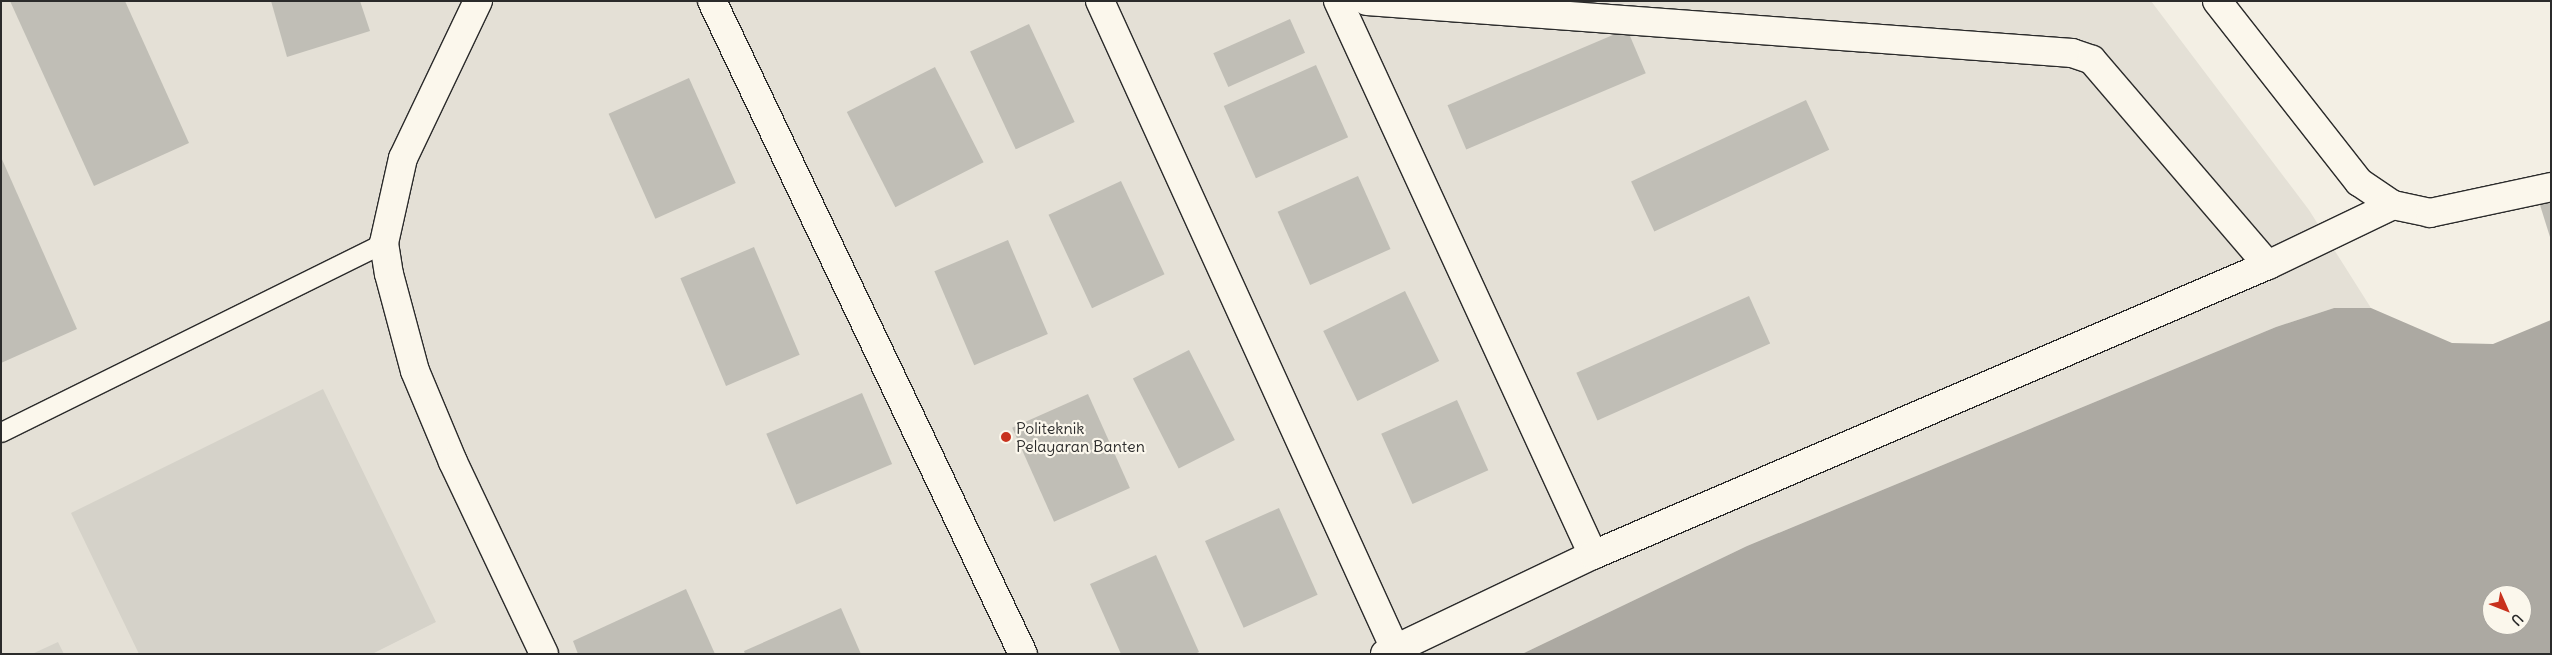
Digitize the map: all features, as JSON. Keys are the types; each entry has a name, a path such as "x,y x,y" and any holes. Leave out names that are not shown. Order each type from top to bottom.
{"street":[{"path":"478,1 403,158 384,243 389,274 415,371 453,462 544,654"},
{"path":"712,1 1023,654"},
{"path":"1100,1 1390,652 1593,555 2268,265 2392,204"},
{"path":"1338,1 1593,555"},
{"path":"1366,1 2072,54 2096,66 2268,265"},
{"path":"2217,1 2359,182 2392,204 2430,213 2551,187"}],"lane":[{"path":"1,432 384,243"}],"shaded area":[{"name":"Politeknik Pelayaran Banten","path":"1,1 2151,1 2309,210 2371,308 2334,308 2276,327 1747,546 1522,654 1,654"},
{"path":"2334,308 2371,308 2452,343 2493,344 2551,320 2551,654 1522,654 1747,546 2276,327"},
{"path":"323,389 436,622 372,654 139,654 71,513"},
{"path":"58,642 64,654 32,654"}],"building":[{"path":"10,1 125,1 189,143 94,186"},
{"path":"271,1 360,1 370,31 287,57"},
{"path":"1290,19 1305,53 1228,87 1213,53"},
{"path":"1029,24 1075,122 1016,149 970,51"},
{"path":"1627,29 1646,73 1466,149 1448,105"},
{"path":"1316,65 1348,137 1256,178 1224,106"},
{"path":"935,67 984,162 895,207 847,112"},
{"path":"689,78 736,183 655,219 609,114"},
{"path":"1806,100 1829,150 1654,231 1631,182"},
{"path":"1,157 77,329 1,363"},
{"path":"1358,176 1391,249 1310,285 1278,212"},
{"path":"1121,181 1165,274 1092,308 1048,215"},
{"path":"2551,202 2551,237 2550,237 2540,205"},
{"path":"1008,240 1048,334 974,365 934,271"},
{"path":"754,247 800,355 726,386 680,278"},
{"path":"1405,291 1439,361 1357,401 1323,331"},
{"path":"1749,296 1770,344 1597,420 1576,373"},
{"path":"1189,350 1235,440 1179,469 1133,379"},
{"path":"862,393 892,464 796,505 766,434"},
{"path":"1088,394 1130,488 1054,522 1012,428"},
{"path":"1457,400 1488,470 1412,504 1381,434"},
{"path":"1279,508 1318,595 1244,628 1205,541"},
{"path":"1156,555 1199,652 1195,654 1121,654 1090,584"},
{"path":"686,589 715,654 578,654 573,641"},
{"path":"841,608 861,654 745,654 744,651"}],"place":[{"name":"Politeknik Pelayaran Banten","path":"1006,437"}]}
